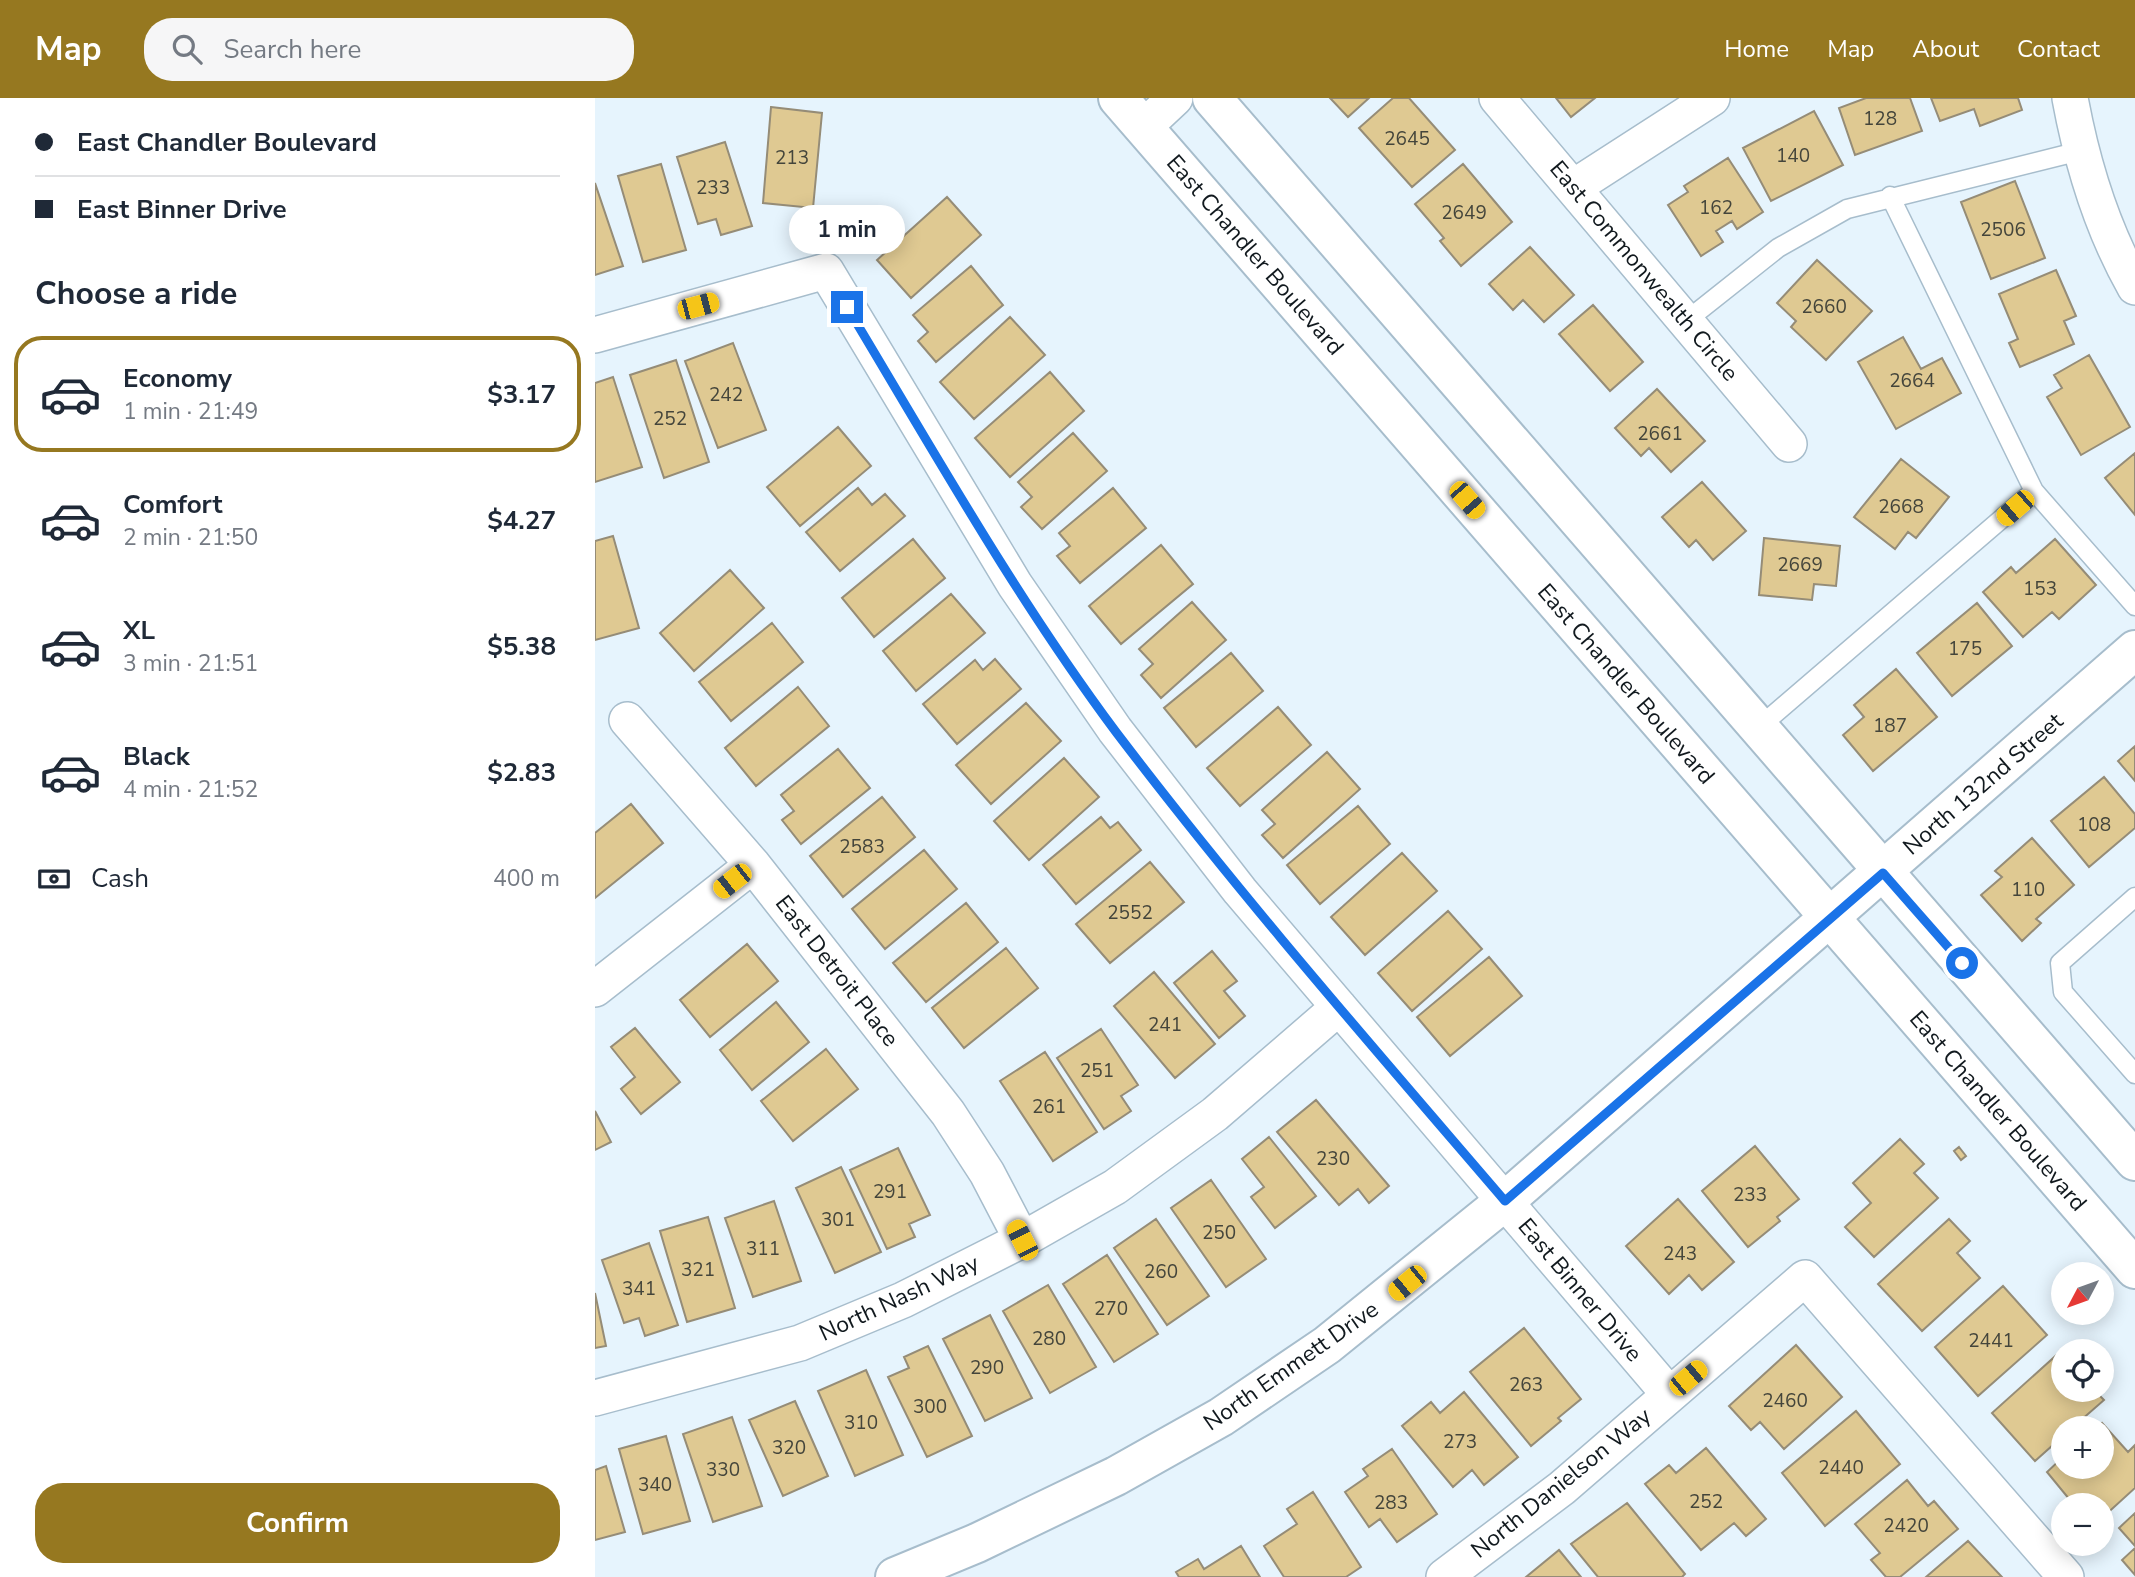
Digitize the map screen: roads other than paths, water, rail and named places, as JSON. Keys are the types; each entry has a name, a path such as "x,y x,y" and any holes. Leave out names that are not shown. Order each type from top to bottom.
{"main road":[{"name":"East Chandler Boulevard","path":"1118,98 2135,1269"},
{"path":"1212,98 2135,1161"},
{"name":"North 132nd Street","path":"1831,918 2135,650"},
{"name":"North Emmett Drive","path":"895,1577 977,1543 1116,1476 1221,1417 1377,1307 1505,1201 1831,918"}],"street":[{"path":"1144,127 1175,98"},
{"name":"East Commonwealth Circle","path":"1497,98 1790,444"},
{"path":"1574,187 1712,98"},
{"path":"2070,98 2080,151 2120,260 2135,287"},
{"name":"East Binner Drive","path":"595,335 826,271 1015,585 1115,730 1240,891 1669,1394"},
{"name":"East Detroit Place","path":"627,720 753,865 948,1113 987,1173 1022,1240"},
{"path":"595,989 753,865"},
{"name":"North Nash Way","path":"595,1398 800,1343 903,1300 1022,1240 1115,1187 1215,1114 1339,1007"},
{"name":"North Danielson Way","path":"1444,1577 1562,1488 1805,1278 2066,1577"}],"lane":[{"path":"1686,321 1778,248 1847,209 1890,196 2080,151"},
{"path":"1890,196 2034,491 2135,606"},
{"path":"1758,728 2034,491"},
{"path":"2135,897 2060,963 2063,992 2135,1074"}]}
